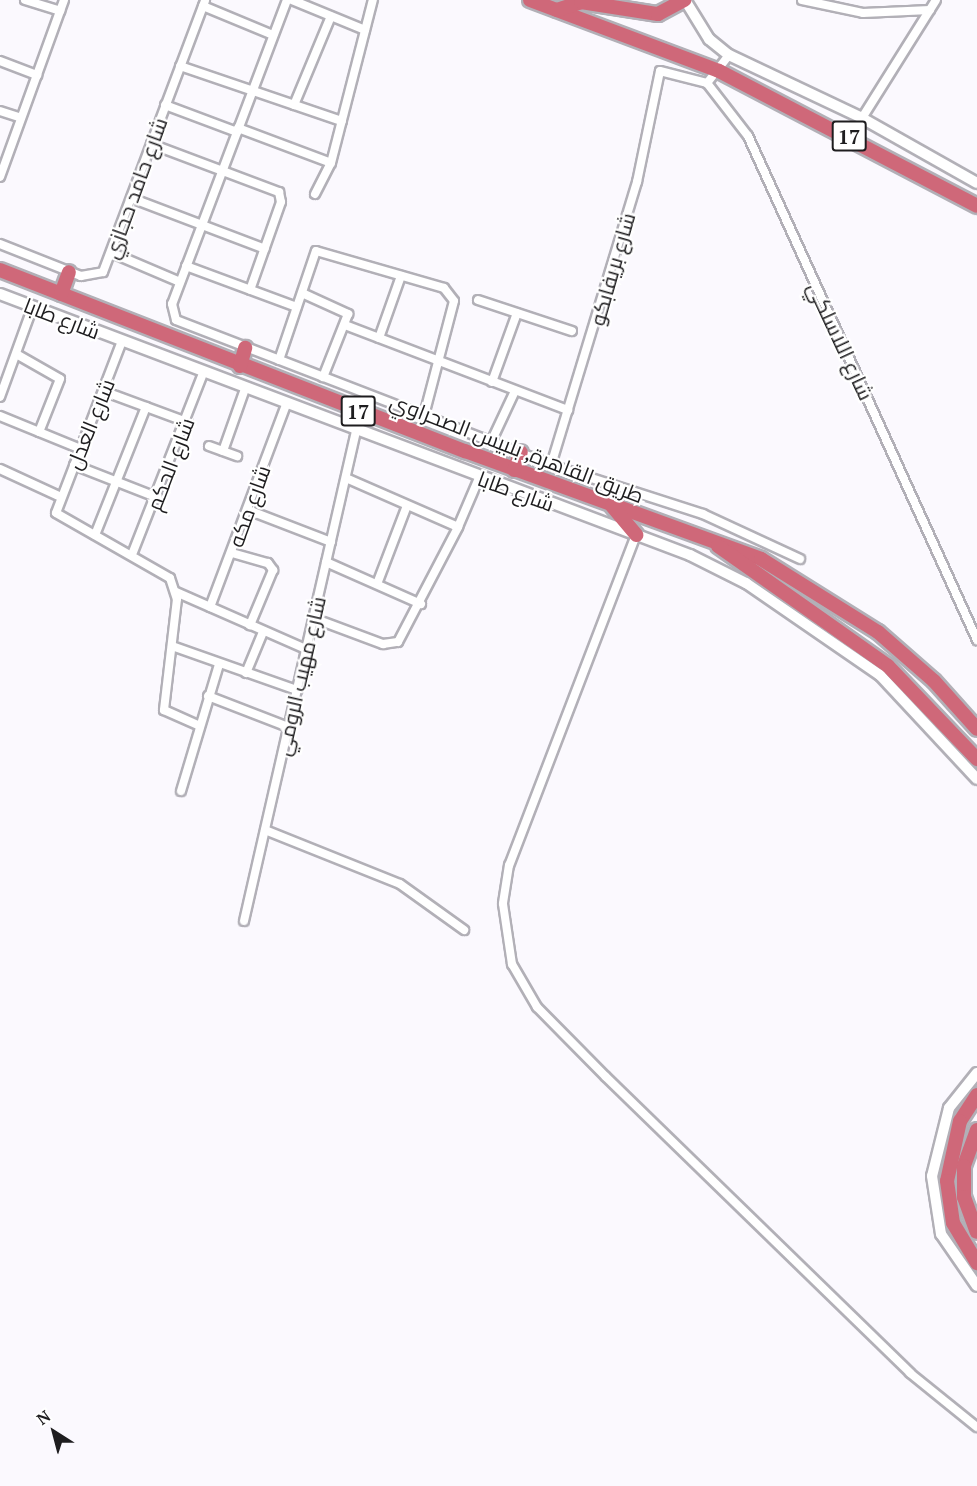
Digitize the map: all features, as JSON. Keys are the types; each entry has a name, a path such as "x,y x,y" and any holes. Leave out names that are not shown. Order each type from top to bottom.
{"highway":[{"name":"17","path":"530,0 719,71 977,206"},
{"path":"557,10 580,2 658,14 684,0"},
{"name":"طريق القاهرة, بلبيس الصحراوي","path":"0,270 240,366 718,546"},
{"path":"61,294 69,272"},
{"path":"240,366 245,348"},
{"path":"514,470 521,452"},
{"path":"612,506 636,535"},
{"path":"718,546 761,559 864,621 934,681 977,729"},
{"path":"718,546 888,666 977,759"},
{"path":"977,1095 960,1121 947,1181 953,1223 977,1263"},
{"path":"977,1130 964,1166 964,1197 977,1232"}],"street":[{"path":"25,0 60,11"},
{"path":"0,177 64,0"},
{"path":"286,0 172,304 176,320 492,440 551,465 703,514 800,559"},
{"path":"291,0 365,30"},
{"path":"315,194 332,163 373,0"},
{"path":"684,0 710,39 729,55 862,118 977,183"},
{"path":"802,0 863,12 930,10"},
{"path":"862,118 936,0"},
{"path":"204,3 273,34"},
{"name":"شارع حامد حجازي","path":"0,244 69,272 97,276 112,253 204,3"},
{"path":"294,105 331,16"},
{"path":"707,83 719,71 729,55"},
{"path":"0,61 37,75"},
{"path":"180,66 342,121"},
{"name":"شارع بريفابكو","path":"551,465 637,182 660,71 707,83"},
{"name":"شارع اللاسلكي","path":"707,83 748,136 977,640"},
{"path":"165,105 332,163"},
{"path":"0,111 21,118"},
{"path":"151,144 281,195 250,290"},
{"path":"131,198 265,249"},
{"path":"279,360 316,251 444,288 453,297 424,415"},
{"path":"112,253 180,282"},
{"path":"186,266 297,307"},
{"path":"379,338 400,276"},
{"path":"302,293 344,310 345,325 323,377"},
{"name":"شارع طابا","path":"0,294 286,405 690,555 798,614 914,706 977,779"},
{"path":"478,300 572,331"},
{"path":"0,397 18,355 33,306"},
{"path":"492,382 517,313"},
{"path":"345,325 568,410"},
{"name":"شارع العدل","path":"95,535 61,519 57,506 122,341"},
{"path":"18,355 60,379 39,432"},
{"name":"شارع الحكم","path":"133,552 158,498 203,373"},
{"path":"223,451 245,389"},
{"path":"103,390 187,422"},
{"path":"492,440 515,391"},
{"name":"شارع مكه","path":"210,607 286,405"},
{"path":"146,407 95,535 133,552 165,572 176,592 164,710 197,725"},
{"path":"0,416 81,449"},
{"name":"شارع مهيب الرومي","path":"244,921 356,431"},
{"path":"209,446 237,456"},
{"path":"74,465 158,498"},
{"path":"0,469 61,497"},
{"path":"346,478 406,508 458,527"},
{"path":"313,618 391,644 404,637 422,604 479,478"},
{"path":"378,584 406,508"},
{"path":"248,510 331,542"},
{"path":"636,535 509,865 503,904 512,964 537,1006 606,1077 910,1373 977,1427"},
{"path":"232,552 268,563 273,570 250,625"},
{"path":"326,562 422,604"},
{"path":"176,592 306,649"},
{"path":"246,673 263,632"},
{"path":"172,646 297,690"},
{"path":"181,791 197,725 219,664"},
{"path":"208,696 288,727"},
{"path":"265,830 400,884 464,930"},
{"path":"977,1073 949,1108 932,1176 941,1234 977,1286"}]}
